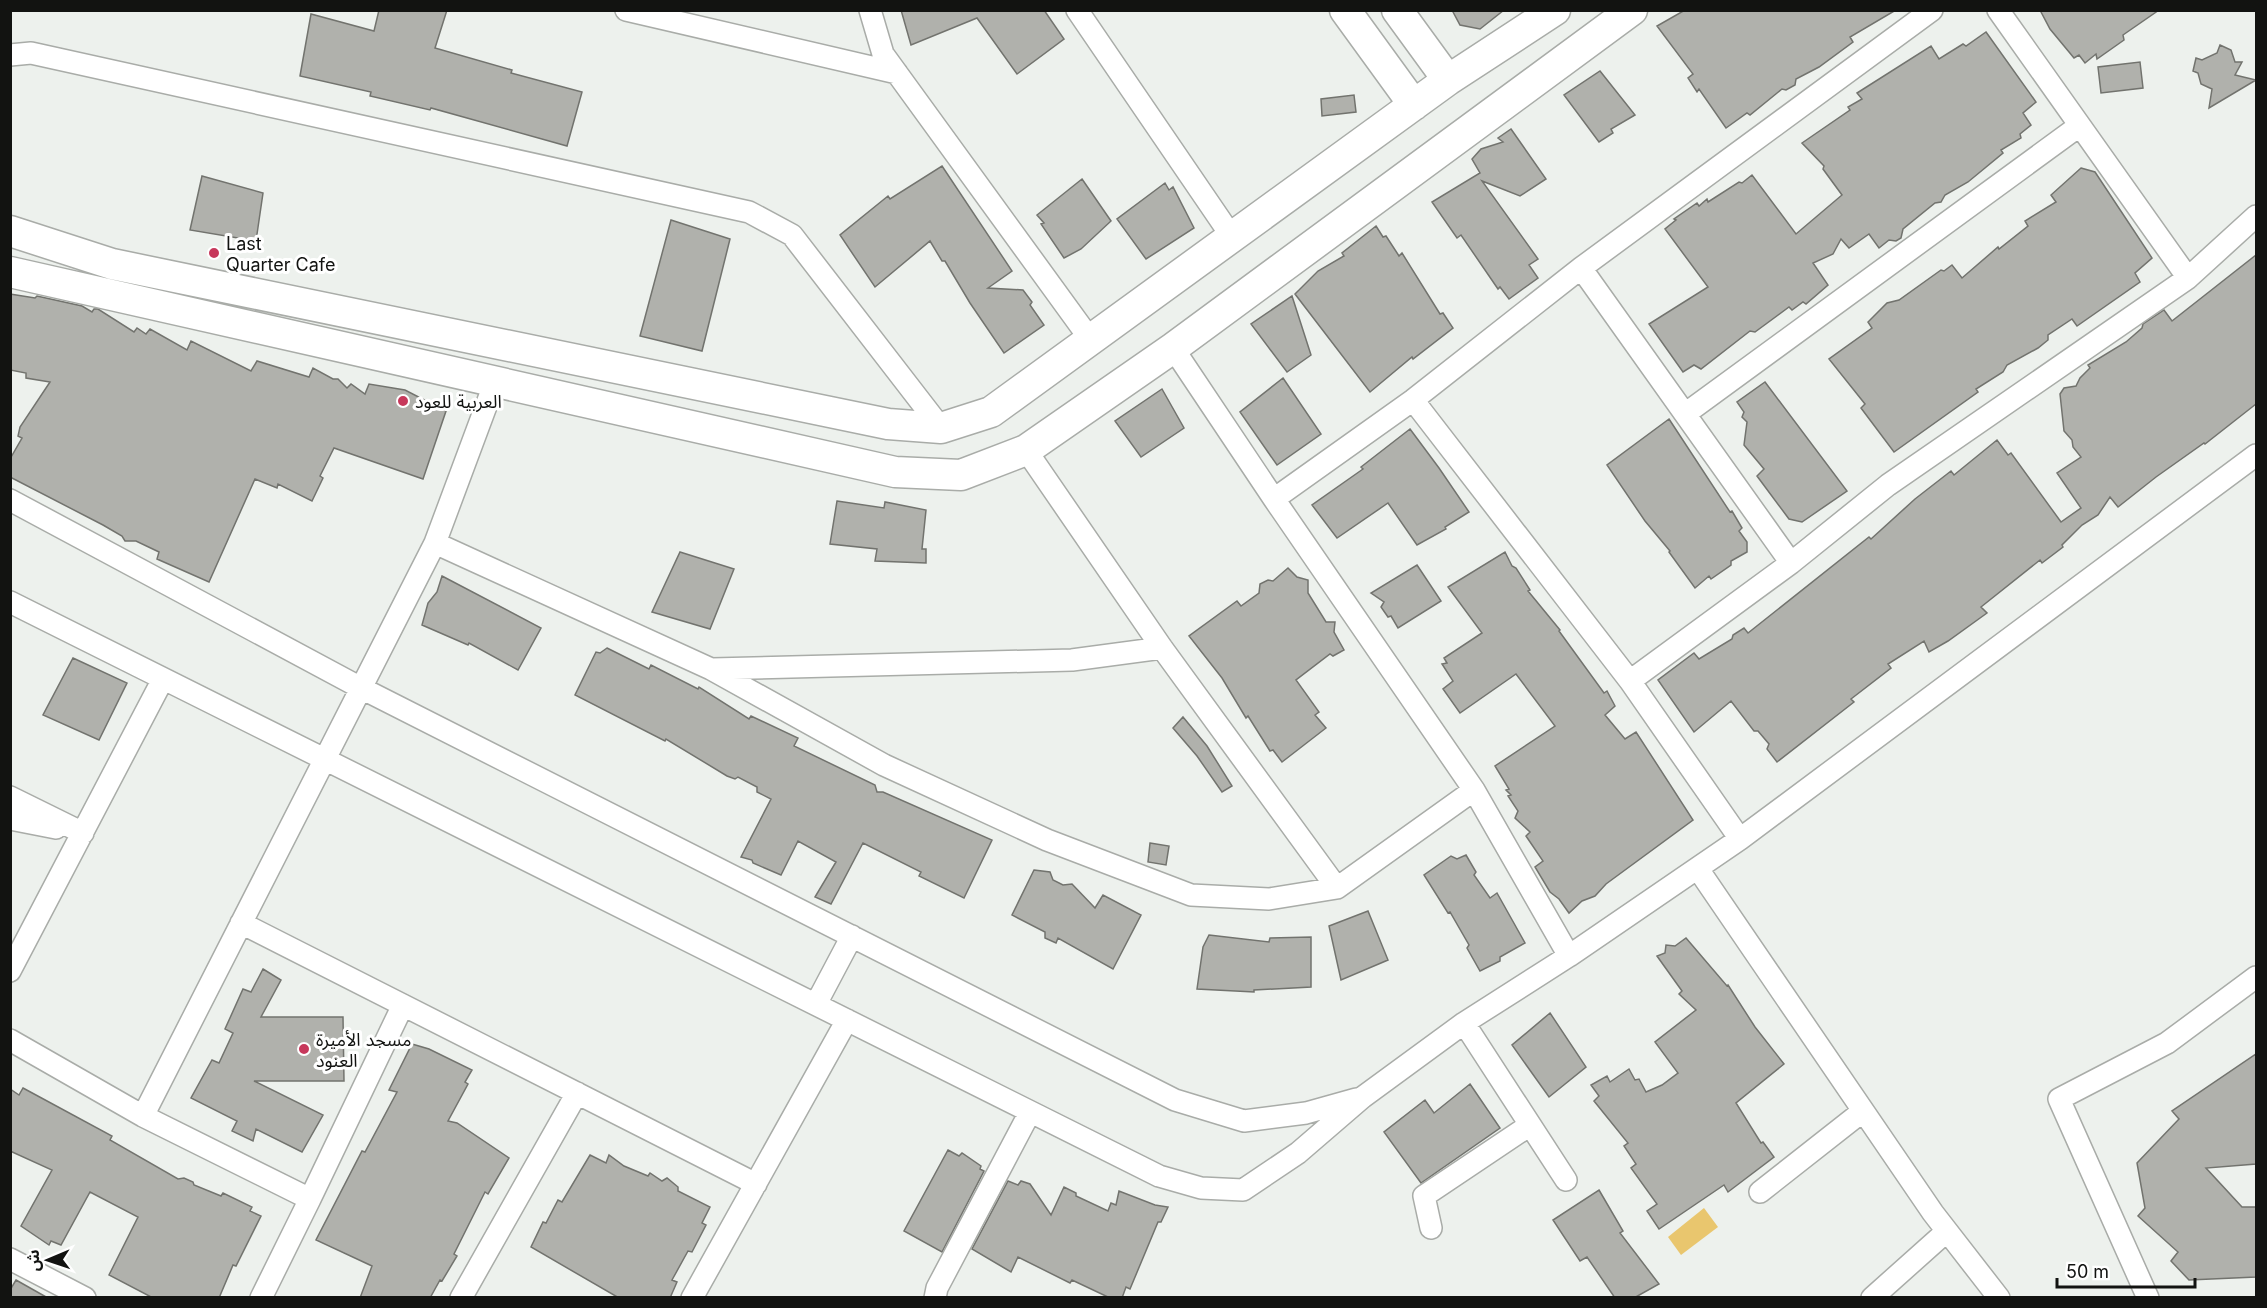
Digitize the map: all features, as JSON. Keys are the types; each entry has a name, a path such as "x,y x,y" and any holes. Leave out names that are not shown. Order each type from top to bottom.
{"street":[{"path":"626,10 897,73"},
{"path":"870,10 883,54 1090,339"},
{"path":"1077,10 1232,237"},
{"path":"1345,10 1414,105"},
{"path":"1397,10 1448,80"},
{"path":"10,231 112,264 888,424 942,428 990,412 1448,80 1555,10"},
{"path":"10,272 895,472 962,475 1026,450 1173,348 1632,10"},
{"path":"1274,499 1413,400 1581,268 1932,10"},
{"path":"1998,10 2188,278"},
{"path":"10,55 31,53 749,212 792,235 942,428"},
{"path":"1684,414 2079,126"},
{"path":"1630,681 1791,563 1888,484 2188,278 2256,216"},
{"path":"1581,268 1791,563"},
{"path":"1173,348 1474,790 1569,956"},
{"path":"143,1116 435,543 495,382"},
{"path":"1413,400 1630,681 1740,839"},
{"path":"1026,450 1162,648 1337,888"},
{"path":"10,602 1159,1176 1201,1188 1244,1190 1299,1153 1363,1097 1464,1023 1569,956 1740,839 2256,455"},
{"path":"10,500 361,688 1176,1100 1244,1121 1306,1113 1363,1097"},
{"path":"435,543 711,669 884,765 1047,840 1191,895 1269,900 1337,888 1474,790"},
{"path":"711,669 1072,660 1162,648"},
{"path":"10,971 163,679"},
{"path":"10,797 83,834"},
{"path":"10,819 83,834"},
{"path":"1698,869 1947,1231 1999,1298"},
{"path":"241,923 756,1184"},
{"path":"816,1004 852,936"},
{"path":"2148,1298 2059,1099 2167,1044 2256,977"},
{"path":"261,1298 403,1005"},
{"path":"692,1298 848,1020"},
{"path":"1464,1023 1566,1180"},
{"path":"10,1040 143,1116 310,1199"},
{"path":"461,1298 577,1093"},
{"path":"1760,1192 1863,1111"},
{"path":"935,1298 937,1288 1030,1112"},
{"path":"1431,1228 1424,1196 1530,1125"},
{"path":"1872,1298 1947,1231"},
{"path":"10,1259 85,1298"}],"shaded area":[{"path":"1704,1208 1718,1227 1681,1255 1668,1237"}],"building":[{"path":"379,10 447,10 435,48 512,70 511,73 582,92 567,146 431,108 430,110 370,96 371,92 300,76 311,14 374,31"},
{"path":"901,10 1044,10 1064,39 1017,74 977,18 911,45"},
{"path":"1452,10 1504,10 1480,29 1460,25"},
{"path":"1685,10 1896,10 1850,37 1853,42 1819,67 1796,79 1795,85 1786,90 1782,89 1750,115 1747,113 1726,128 1699,89 1697,92 1688,78 1693,74 1657,26"},
{"path":"2040,10 2159,10 2123,35 2124,40 2097,59 2096,54 2085,63 2079,55 2074,58 2050,29"},
{"path":"1986,32 2036,102 2023,113 2031,125 2020,134 2021,138 2001,150 2003,153 1968,182 1945,195 1941,202 1935,203 1903,229 1901,238 1896,241 1889,240 1879,248 1869,234 1849,248 1841,239 1833,254 1813,263 1828,285 1806,304 1803,302 1792,310 1789,307 1755,332 1750,331 1701,369 1694,365 1683,372 1649,324 1708,287 1665,229 1676,220 1674,219 1697,203 1699,206 1707,199 1708,202 1752,175 1796,234 1842,195 1823,169 1824,166 1802,143 1850,110 1848,107 1862,99 1857,93 1931,46 1939,59 1963,44 1966,46"},
{"path":"2220,45 2231,50 2235,62 2242,62 2235,75 2256,80 2209,108 2212,89 2201,84 2198,73 2193,71 2196,58 2202,60 2217,53"},
{"path":"2140,62 2143,88 2101,93 2098,67"},
{"path":"1600,71 1635,115 1611,129 1613,133 1599,142 1564,95"},
{"path":"1354,95 1356,112 1322,116 1321,99"},
{"path":"1511,129 1546,179 1520,196 1482,181 1538,259 1529,265 1538,278 1509,299 1500,287 1498,289 1461,235 1457,238 1432,202 1480,173 1472,159 1481,149 1503,142 1498,138"},
{"path":"942,166 1012,271 988,288 1023,290 1044,325 1004,353 930,241 875,287 840,235 888,196 890,199"},
{"path":"2081,168 2095,172 2152,258 2135,273 2140,282 2077,326 2072,319 2048,335 2048,340 2038,348 2007,365 2003,372 1976,389 1978,392 1894,452 1861,408 1865,404 1829,359 1872,328 1868,322 1887,303 1899,300 1941,270 1944,271 1952,265 1962,278 1998,247 1999,249 2028,226 2025,221 2056,202 2051,195"},
{"path":"202,176 263,193 256,241 190,230"},
{"path":"1082,179 1111,221 1081,249 1064,258 1037,215"},
{"path":"1165,183 1169,190 1173,187 1194,228 1146,259 1117,219"},
{"path":"671,220 730,239 702,351 640,336"},
{"path":"1376,226 1383,237 1386,236 1399,256 1402,253 1440,314 1443,313 1453,328 1413,359 1412,357 1370,392 1295,294 1318,271 1344,256 1342,253"},
{"path":"2256,255 2256,404 2118,507 2110,497 2098,515 2082,525 2062,545 2063,547 2042,563 2040,560 1981,607 1987,613 1929,652 1924,641 1888,664 1891,668 1851,699 1854,702 1777,762 1767,749 1769,744 1758,731 1754,731 1731,701 1694,732 1658,680 1694,653 1699,659 1732,639 1733,635 1744,628 1748,633 1869,537 1871,539 1915,499 1951,471 1954,475 1997,440 2008,455 2011,453 2061,522 2081,508 2057,473 2081,457 2064,431 2060,394 2064,388 2076,386 2090,368 2088,365 2126,342 2142,328 2143,324 2164,310 2172,321"},
{"path":"10,294 35,298 37,296 82,306 92,312 98,309 134,332 137,328 146,334 150,329 187,350 191,341 251,371 257,361 309,377 313,368 333,379 338,379 347,388 351,384 365,394 369,384 405,390 446,411 423,479 334,448 320,476 323,478 312,501 278,484 277,488 255,479 209,582 157,559 159,552 136,541 125,541 122,536 103,525 10,477 10,459 22,438 18,436 20,427 50,382 26,378 26,373 10,370"},
{"path":"1292,296 1311,355 1287,372 1251,324"},
{"path":"1283,378 1321,434 1277,465 1240,412"},
{"path":"1765,382 1847,491 1802,522 1789,519 1757,476 1764,469 1744,445 1747,422 1742,417 1744,412 1737,402"},
{"path":"1162,389 1184,428 1141,457 1115,421"},
{"path":"1669,419 1730,512 1732,511 1742,528 1739,531 1747,542 1747,552 1731,561 1731,565 1711,579 1709,576 1695,588 1607,465"},
{"path":"1410,429 1469,512 1445,527 1446,529 1417,545 1388,503 1337,538 1312,505 1363,469 1361,467"},
{"path":"837,501 884,508 885,502 926,510 922,549 926,549 926,563 875,561 877,549 830,544"},
{"path":"680,552 734,569 710,629 652,612"},
{"path":"1505,552 1512,566 1516,568 1530,590 1528,591 1560,630 1604,693 1607,691 1615,706 1605,715 1625,739 1636,732 1693,820 1606,884 1595,896 1582,901 1569,913 1559,899 1550,892 1535,867 1543,861 1526,836 1530,832 1515,818 1518,811 1508,796 1511,795 1506,790 1509,789 1495,766 1555,726 1516,674 1460,713 1443,689 1453,681 1442,664 1447,663 1444,658 1482,633 1448,587"},
{"path":"1417,565 1441,601 1398,628 1391,616 1388,617 1381,607 1384,602 1371,593"},
{"path":"1288,568 1297,577 1308,580 1308,593 1326,622 1335,622 1334,632 1344,650 1333,656 1330,654 1296,680 1319,712 1315,715 1326,728 1282,762 1273,750 1270,751 1248,716 1246,718 1222,678 1189,636 1237,601 1241,606 1259,593 1260,584 1268,580 1273,581"},
{"path":"442,576 541,628 518,670 469,643 468,645 422,625 428,603 437,592"},
{"path":"607,648 649,669 651,665 698,689 699,687 749,719 751,716 798,738 794,746 875,785 877,792 883,792 992,840 964,898 919,876 921,872 863,843 831,904 815,897 836,862 798,841 781,875 741,857 771,799 757,792 757,787 738,777 735,779 727,776 666,739 665,741 575,695 596,652 600,653"},
{"path":"73,658 127,683 99,740 43,715"},
{"path":"1183,717 1207,746 1232,786 1222,792 1197,756 1173,728"},
{"path":"1150,843 1169,846 1166,865 1148,862"},
{"path":"1466,855 1476,872 1474,875 1490,898 1497,893 1525,943 1500,957 1500,961 1480,971 1467,948 1469,945 1450,912 1448,913 1424,875 1451,856 1457,859"},
{"path":"1034,870 1050,872 1053,880 1063,885 1072,884 1095,908 1103,895 1141,915 1113,969 1058,938 1056,943 1045,938 1045,932 1012,915"},
{"path":"1368,911 1388,960 1341,980 1329,926"},
{"path":"1209,935 1269,942 1270,938 1311,937 1311,987 1254,990 1254,992 1197,989 1203,947"},
{"path":"1686,938 1728,985 1755,1027 1784,1064 1736,1103 1761,1143 1763,1142 1774,1157 1728,1192 1724,1185 1659,1229 1647,1211 1657,1204 1631,1168 1636,1164 1624,1146 1628,1143 1594,1101 1599,1096 1591,1085 1607,1076 1610,1082 1629,1069 1635,1080 1639,1079 1646,1092 1662,1085 1678,1073 1655,1042 1696,1010 1679,994 1682,991 1657,956 1665,953 1666,945 1675,946"},
{"path":"263,969 281,980 261,1017 343,1017 344,1081 254,1081 323,1115 302,1152 256,1129 253,1141 232,1131 237,1121 191,1098 212,1060 219,1063 233,1033 225,1029 243,989 251,992"},
{"path":"1550,1013 1586,1067 1549,1097 1512,1045"},
{"path":"412,1044 429,1049 472,1070 465,1082 468,1084 448,1121 457,1123 509,1158 488,1194 485,1192 454,1254 457,1256 430,1298 360,1298 372,1266 316,1240 362,1151 365,1152 397,1092 389,1090"},
{"path":"2256,1054 2256,1164 2206,1168 2242,1207 2256,1207 2256,1277 2189,1280 2171,1261 2178,1252 2138,1216 2145,1208 2137,1163 2179,1119 2172,1111"},
{"path":"1470,1084 1500,1128 1421,1183 1384,1132 1425,1100 1434,1113"},
{"path":"23,1088 112,1136 110,1140 178,1179 184,1178 193,1182 194,1185 221,1196 223,1193 252,1207 250,1211 261,1216 236,1266 233,1265 219,1298 153,1298 109,1275 138,1217 90,1192 61,1245 51,1241 49,1245 21,1226 52,1170 10,1151 10,1089 19,1095"},
{"path":"948,1150 959,1156 962,1153 981,1166 980,1169 984,1171 942,1252 904,1231"},
{"path":"590,1155 606,1163 609,1155 624,1166 648,1176 650,1173 662,1181 667,1178 678,1187 678,1191 710,1207 702,1223 706,1225 692,1252 688,1251 672,1280 677,1282 670,1298 619,1298 531,1247 543,1222 546,1223 558,1200 562,1202"},
{"path":"1008,1181 1018,1185 1021,1181 1030,1184 1051,1215 1064,1187 1076,1193 1076,1196 1108,1211 1111,1203 1116,1205 1119,1191 1155,1205 1168,1207 1161,1222 1158,1222 1130,1289 1126,1287 1122,1298 1110,1298 1072,1280 1070,1283 1018,1257 1011,1272 972,1249"},
{"path":"1599,1190 1623,1231 1620,1233 1659,1284 1634,1298 1615,1298 1587,1257 1580,1261 1553,1220"},
{"path":"16,1280 48,1298 10,1298 10,1290"}],"place":[{"name":"Last Quarter Cafe","path":"214,253"},
{"name":"العربية للعود","path":"403,401"},
{"name":"مسجد الأميرة العنود","path":"304,1049"}]}
